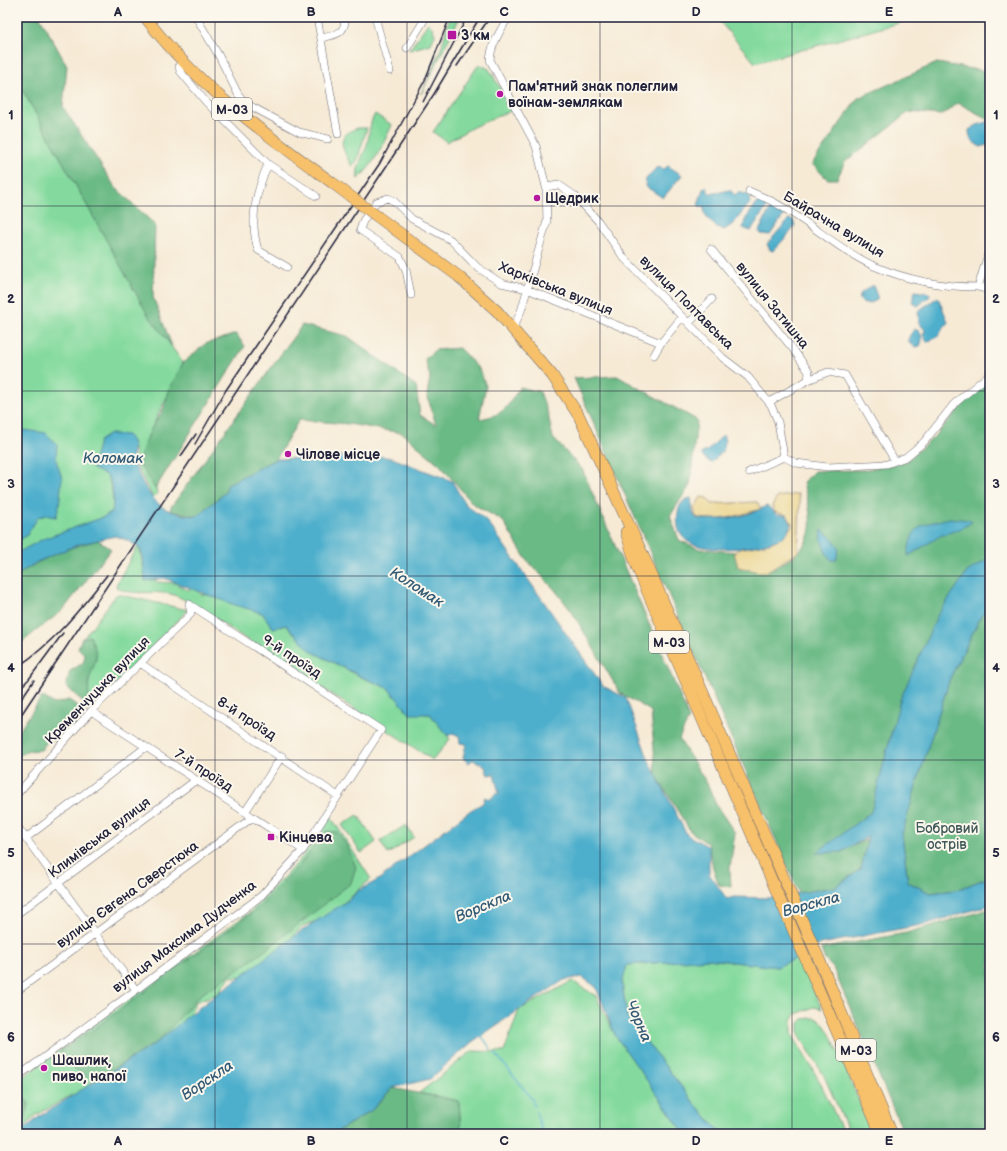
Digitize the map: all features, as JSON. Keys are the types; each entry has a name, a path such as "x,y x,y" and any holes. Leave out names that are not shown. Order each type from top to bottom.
{"highway":[{"name":"М-03","path":"145,17 200,80 241,116 458,276 513,329 552,375 579,416 609,478 749,798 881,1134"},
{"name":"М-03","path":"609,478 637,567 738,803 817,968 892,1134"}],"street":[{"path":"196,17 219,56 238,94 245,103 299,132 328,139"},
{"path":"317,17 338,134"},
{"path":"321,38 338,34 342,31 346,26 345,17"},
{"path":"375,17 390,71"},
{"path":"407,48 426,17"},
{"path":"508,17 496,39 490,60 536,146 546,187 547,221 527,290 513,329"},
{"path":"183,62 179,66 180,71 197,93 268,164 316,196"},
{"path":"268,164 254,204 254,238 258,250 287,267"},
{"name":"вулиця Полтавська","path":"546,187 559,185 575,196 598,221 624,258 723,358 748,377 769,402 778,422 784,457"},
{"name":"Байрачна вулиця","path":"749,191 782,206 849,252 874,266 913,280 963,287 978,287 990,290"},
{"name":"Харківська вулиця","path":"411,295 406,270 400,257 360,230 376,202 388,198 394,201 412,219 451,240 488,275 501,283 527,290 661,343"},
{"path":"978,287 990,248"},
{"name":"вулиця Затишна","path":"711,249 793,349 809,372 808,380"},
{"path":"688,323 712,299"},
{"path":"654,355 661,343 682,317"},
{"path":"769,402 808,380 828,372 845,375 896,461"},
{"path":"748,472 784,457 796,463 828,467 887,464 906,457 924,442 954,404 990,374"},
{"name":"Кременчуцька вулиця","path":"17,794 91,711 190,614 189,604"},
{"name":"9-й проїзд","path":"189,604 381,730"},
{"name":"8-й проїзд","path":"140,663 282,756 338,796"},
{"name":"7-й проїзд","path":"91,711 303,850"},
{"name":"вулиця Максима Дудченка","path":"17,1077 261,896 303,850 381,730"},
{"path":"26,838 146,747"},
{"path":"245,812 282,756"},
{"name":"Климівська вулиця","path":"17,914 196,780"},
{"name":"вулиця Євгена Сверстюка","path":"17,991 253,817"},
{"path":"17,826 136,990"}],"green space":[{"path":"17,17 40,17 67,66 63,107 115,187 155,225 153,297 172,346 148,315 26,96 17,83"},
{"path":"450,17 460,17 421,94 441,49"},
{"path":"716,17 920,17 755,63"},
{"path":"428,23 432,27 435,35 431,44 409,50"},
{"path":"937,63 990,72 990,120 958,103 942,115 909,112 845,162 837,179 827,179 812,164 858,98"},
{"path":"479,64 489,69 513,110 473,127 447,142 433,132"},
{"path":"17,83 26,96 146,310 183,363 148,436 157,494 153,498 133,459 135,456 133,442 107,476 112,494 112,512 104,517 44,539 18,553 17,542 27,535 38,517 46,515 56,517 62,479 56,460 17,432"},
{"path":"375,114 392,125 374,160 358,179 361,159 366,148 371,122"},
{"path":"358,128 367,128 357,161 352,166 345,154 342,143 346,134"},
{"path":"302,325 347,336 416,386 420,415 436,425 427,395 430,377 425,359 435,350 459,348 479,369 486,386 479,419 500,413 508,405 520,387 540,392 548,414 553,438 582,469 689,718 679,739 708,785 716,805 735,833 730,868 731,887 719,885 713,868 708,844 690,831 656,775 651,711 620,693 572,612 555,590 526,559 503,521 473,504 440,465 402,433 349,424 299,420 276,459 228,484 225,493 197,516 170,511 171,507"},
{"path":"236,334 245,346 155,489 138,462 150,431 163,410 170,388 183,363 205,344"},
{"path":"617,376 697,420 690,485 670,516 679,540 699,549 734,552 738,567 764,573 793,557 808,538 810,520 808,501 803,482 814,471 863,470 905,462 933,438 976,390 990,380 990,558 892,730 872,810 841,852 868,839 861,869 835,887 799,893 574,378"},
{"path":"98,540 111,549 63,610 17,646 17,575 36,563 56,554"},
{"path":"137,547 139,547 145,574 157,582 175,583 187,590 193,588 201,594 219,597 262,613 274,628 286,625 311,651 363,678 388,688 410,713 430,714 450,739 433,760 185,600 167,593 133,592 116,587"},
{"path":"117,594 188,610 94,706 77,692 92,655 85,636"},
{"name":"Бобровий острів","path":"990,607 990,877 956,890 930,893 908,882 902,834 950,678 981,616"},
{"path":"90,636 96,651 96,660 89,682 89,702 85,704 66,686 70,671 83,663 85,655 78,648 82,638"},
{"path":"41,698 45,698 54,704 69,700 86,712 61,742 49,739 41,750 26,751 17,758 17,734"},
{"path":"358,815 376,842 361,853 342,825"},
{"path":"331,817 371,879 329,916 303,926 279,950 245,976 230,977 217,994 195,1002 190,1015 159,1041 93,1080 88,1088 68,1097 35,1116 19,1134 17,1134 17,1081 251,911 298,862"},
{"path":"406,825 414,837 388,854 380,841"},
{"path":"326,831 337,832 347,845 356,867 351,883 262,953 199,996 159,1041 94,1081 74,1068 66,1060 60,1051 91,1031 258,908 300,864"},
{"path":"990,909 990,1134 904,1134 833,968 825,960 821,949 906,933"},
{"path":"798,955 822,1009 814,1007 796,1014 792,1021 792,1034 820,1082 844,1134 722,1134 696,1105 627,1017 622,983 627,965 708,959 777,967"},
{"path":"572,981 596,996 615,1035 685,1134 461,1134 459,1101 419,1093 472,1051 504,1052 519,1010"},
{"path":"817,1018 826,1027 848,1073 872,1134 850,1134 824,1076 799,1034 799,1023 803,1019"},
{"path":"392,1088 459,1101 461,1134 333,1134 372,1110"},
{"path":"17,1089 29,1104 23,1124 17,1130"}],"sand":[{"path":"798,494 800,502 798,552 764,573 738,567 734,552 743,548 765,544 779,539 793,525 787,515 775,512 772,506 777,497"},
{"path":"701,497 707,498 712,504 757,502 761,509 721,519 704,519 696,517 694,508"}],"water":[{"path":"990,121 990,144 981,147 972,140 969,130 977,125"},
{"path":"668,166 682,175 663,198 645,186 646,179 657,167 664,169"},
{"path":"706,187 710,194 730,190 735,195 738,192 749,195 750,203 733,224 724,230 711,222 704,212 704,208 698,205 703,189"},
{"path":"762,200 768,203 751,231 743,228 745,220 758,201"},
{"path":"771,207 783,212 784,215 770,235 761,234 759,231"},
{"path":"789,219 793,220 795,225 794,227 773,251 770,250 767,244"},
{"path":"873,285 878,299 868,303 861,301 859,299 861,293"},
{"path":"915,291 929,293 930,296 918,306 912,302"},
{"path":"938,297 948,322 937,337 927,342 923,335 925,330 919,323 918,311"},
{"path":"914,329 919,331 922,338 920,346 915,347 909,342 909,337"},
{"name":"Коломак","path":"17,429 46,433 57,445 56,460 62,478 59,507 56,517 46,515 38,517 27,535 17,542"},
{"name":"Ворскла","path":"110,434 127,435 130,438 133,446 131,459 148,492 154,500 162,506 171,511 182,514 197,516 225,493 228,484 276,459 372,455 392,458 452,481 465,504 487,521 603,686 626,698 649,761 687,835 709,847 709,874 727,899 734,897 769,898 835,887 861,869 868,837 841,852 816,853 871,812 900,700 937,616 967,572 990,558 990,607 981,616 950,678 902,834 908,882 930,893 956,890 990,877 990,905 926,924 821,944 793,960 777,967 708,959 627,965 622,983 627,1017 695,1104 722,1134 684,1133 615,1035 596,987 582,977 564,980 532,1001 472,1042 430,1079 392,1088 372,1110 333,1134 19,1134 40,1116 159,1041 188,1016 301,931 350,899 358,891 378,880 471,810 483,803 485,797 490,800 495,794 499,793 494,774 488,775 485,767 481,763 477,763 472,760 469,763 463,758 466,744 460,743 459,736 453,733 448,736 430,714 410,714 388,688 364,678 311,651 286,625 273,628 262,613 232,604 164,578 145,581 143,559 140,548 127,540 115,536 77,545 37,562 17,575 17,553 43,539 104,517 112,512 113,493 109,479 107,476 92,468 99,441"},
{"path":"723,435 725,440 724,447 720,454 711,463 702,456 702,453 707,451"},
{"path":"691,498 693,513 696,518 732,518 759,510 766,506 777,515 787,515 791,524 785,535 766,544 752,547 723,549 698,546 689,542 682,536 677,521 680,505 684,501"},
{"path":"950,518 969,520 972,522 960,529 940,536 908,556 909,545 915,532 919,528 932,522"},
{"path":"822,530 834,540 839,549 836,560 831,560 825,549 822,542"}],"waterway":[{"path":"481,1035 491,1049"},
{"path":"495,1053 532,1099 534,1106"},
{"path":"536,1112 543,1134"}],"railway":[{"path":"195,444 226,390 380,163 425,80 450,17"},
{"path":"423,102 467,17"},
{"path":"17,721 434,94 480,17"},
{"path":"457,66 490,17"},
{"path":"181,456 196,434"},
{"path":"17,667 43,648 66,625 107,575"},
{"path":"17,691 29,679 63,633"},
{"path":"17,705 34,680"}],"place":[{"name":"3 км","path":"452,35"},
{"name":"Пам'ятний знак полеглим воїнам-землякам","path":"500,94"},
{"name":"Щедрик","path":"537,198"},
{"name":"Чілове місце","path":"288,454"},
{"name":"Кінцева","path":"271,837"},
{"name":"Шашлик, пиво, напої","path":"44,1068"}],"water label":[{"name":"Чорна","path":"639,1021"}]}
